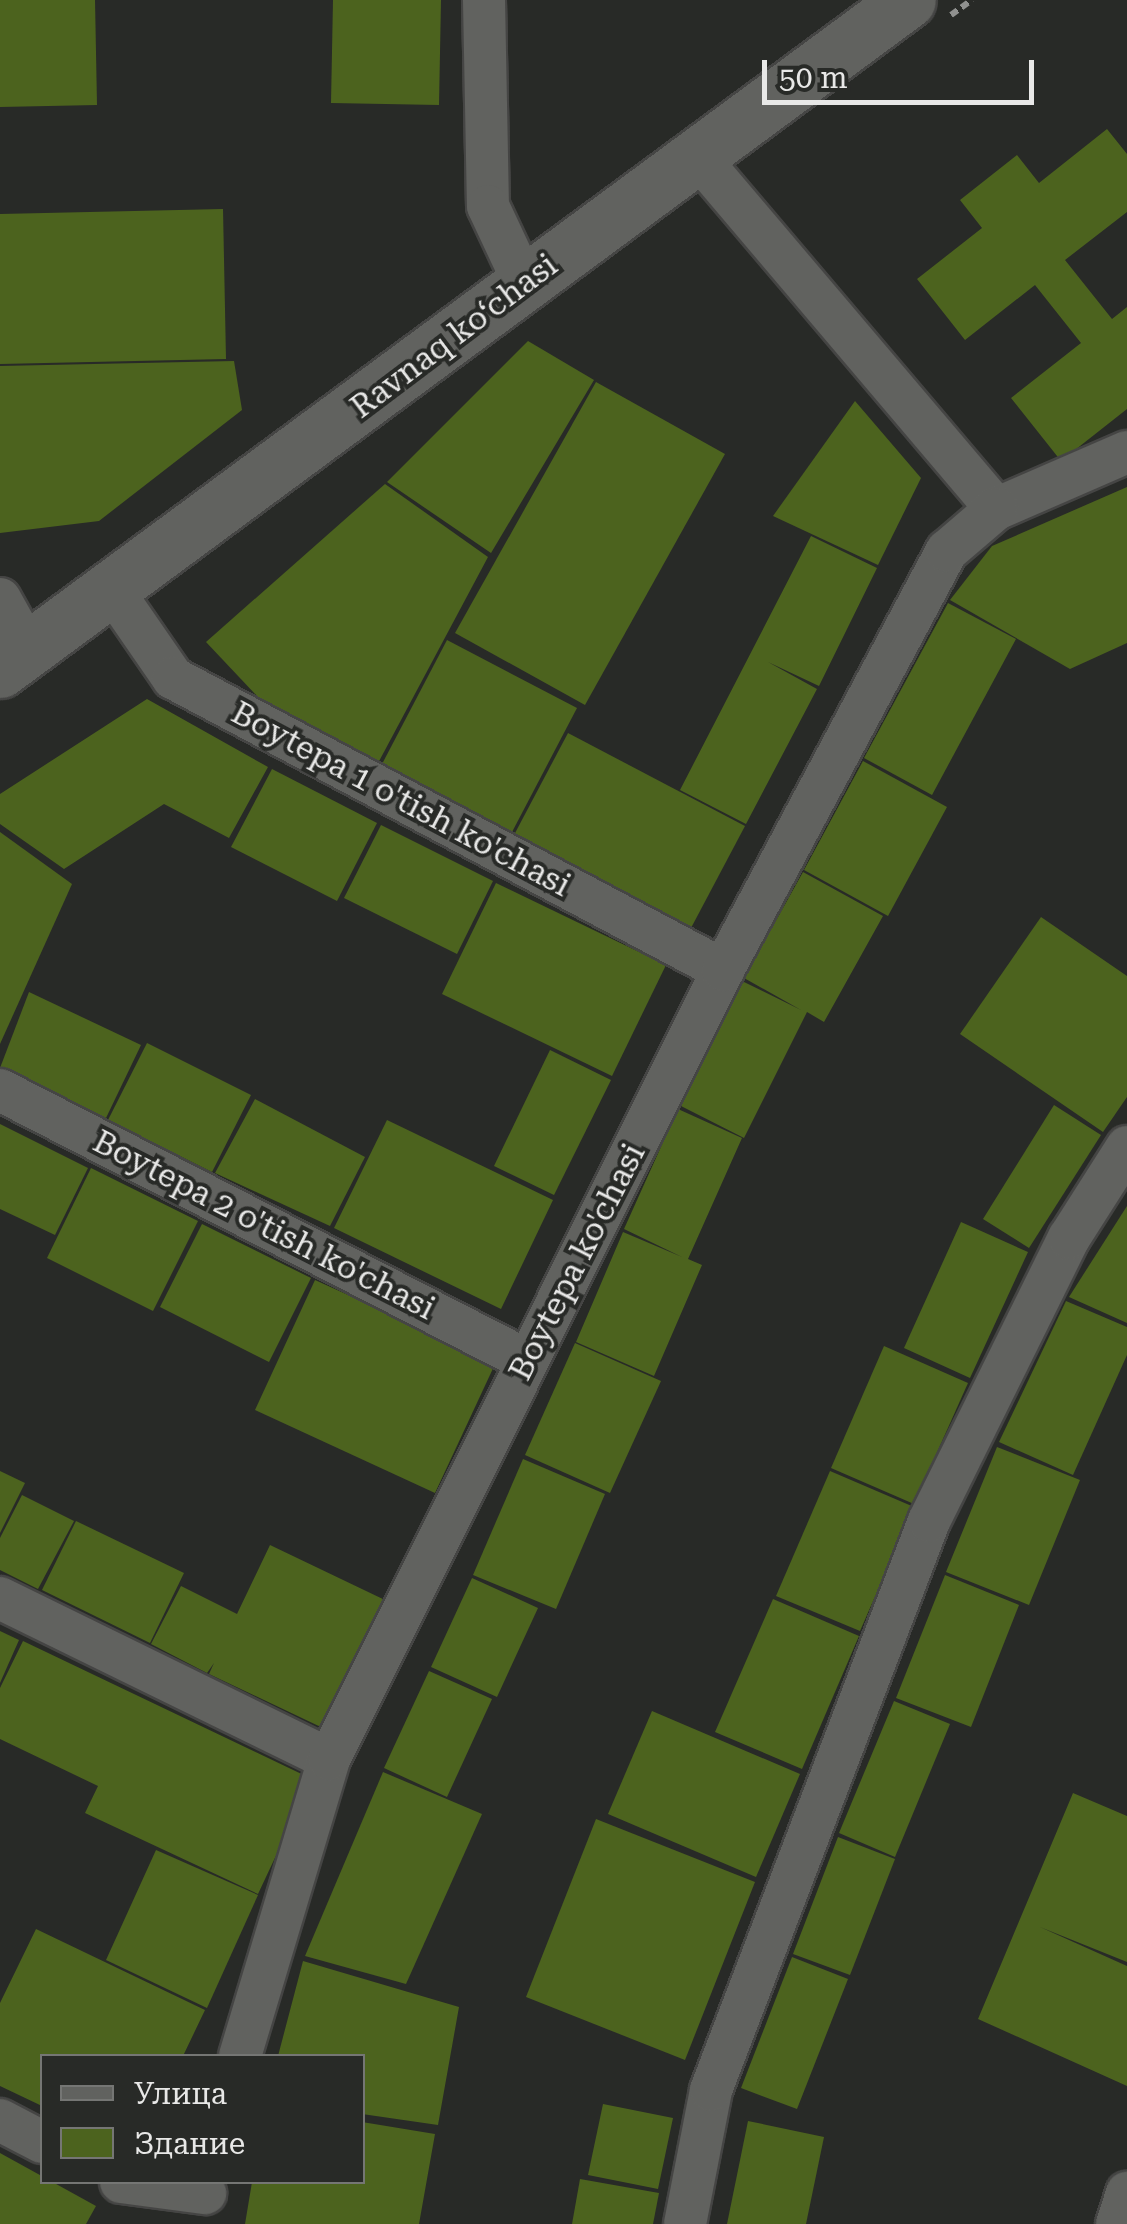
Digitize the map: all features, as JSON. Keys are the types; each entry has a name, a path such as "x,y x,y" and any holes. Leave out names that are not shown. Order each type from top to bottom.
{"street":[{"path":"484,0 488,206 524,282"},
{"name":"Ravnaq ko‘chasi","path":"15,660 908,0"},
{"path":"698,157 996,509"},
{"name":"Boytepa ko'chasi","path":"241,2054 329,1759 723,970 947,551 996,509 1127,452"},
{"name":"Boytepa 1 o'tish ko'chasi","path":"113,591 174,678 723,970"},
{"path":"0,600 15,660"},
{"name":"Boytepa 2 o'tish ko'chasi","path":"0,1090 528,1361"},
{"path":"686,2224 711,2090 929,1521 1068,1238 1127,1147"},
{"path":"0,1598 329,1759"},
{"path":"0,2120 40,2141"},
{"path":"131,2184 205,2200"},
{"path":"1117,2224 1127,2194"}],"building":[{"path":"0,0 95,0 97,105 0,107"},
{"path":"333,0 441,0 439,105 331,103"},
{"path":"1107,129 1127,154 1127,212 1065,260 1112,319 1127,307 1127,409 1061,461 1011,398 1081,343 1035,285 965,340 917,279 982,228 960,200 1017,155 1039,183"},
{"path":"223,209 226,359 0,364 0,214"},
{"path":"528,341 594,380 491,553 387,482"},
{"path":"234,361 242,410 99,521 0,533 0,366"},
{"path":"596,382 725,454 585,705 455,633"},
{"path":"855,401 921,478 878,565 773,516"},
{"path":"385,484 488,557 377,765 258,697 206,642"},
{"path":"1127,487 1127,643 1070,669 950,600 992,546"},
{"path":"811,536 877,568 819,686 768,662 817,689 746,824 680,790"},
{"path":"948,603 1016,639 932,795 864,758"},
{"path":"447,640 577,708 511,834 381,766"},
{"path":"147,699 268,767 229,838 164,804 64,869 0,824 0,794"},
{"path":"568,733 745,826 691,928 514,835"},
{"path":"863,761 947,807 888,916 804,870"},
{"path":"272,769 377,823 337,901 231,847"},
{"path":"381,825 493,881 457,954 344,898"},
{"path":"0,832 72,884 0,1044"},
{"path":"803,872 883,916 824,1022 807,1012 744,1138 679,1105 742,981 801,1010 744,978"},
{"path":"496,883 666,965 612,1076 442,994"},
{"path":"1041,917 1127,976 1127,1097 1103,1132 960,1034"},
{"path":"29,992 141,1045 106,1118 0,1068"},
{"path":"147,1043 251,1095 212,1172 108,1120"},
{"path":"550,1050 611,1080 554,1195 494,1166"},
{"path":"255,1099 365,1157 330,1226 215,1173"},
{"path":"1054,1105 1101,1135 1029,1248 983,1219"},
{"path":"678,1109 742,1138 688,1259 702,1265 654,1376 576,1342 623,1232 682,1257 624,1229"},
{"path":"387,1120 553,1200 501,1309 334,1228"},
{"path":"0,1124 88,1168 55,1235 0,1209"},
{"path":"91,1168 198,1221 153,1311 47,1258"},
{"path":"1127,1206 1127,1323 1069,1297"},
{"path":"961,1222 1028,1252 970,1378 904,1348"},
{"path":"202,1224 311,1278 269,1362 160,1307"},
{"path":"315,1280 496,1362 435,1493 255,1410"},
{"path":"1066,1301 1127,1327 1127,1355 1073,1475 999,1442"},
{"path":"575,1343 661,1381 610,1493 525,1455"},
{"path":"884,1346 968,1383 914,1504 831,1468"},
{"path":"997,1447 1080,1480 1029,1605 946,1572"},
{"path":"523,1459 605,1494 556,1609 473,1575"},
{"path":"0,1471 25,1483 0,1533"},
{"path":"830,1471 914,1507 860,1631 776,1596"},
{"path":"22,1495 74,1521 38,1589 0,1570 0,1538"},
{"path":"76,1521 184,1573 150,1643 42,1590"},
{"path":"270,1545 387,1601 325,1729 209,1674 214,1663 207,1673 151,1644 181,1586 237,1614"},
{"path":"945,1575 1019,1605 971,1727 896,1698"},
{"path":"472,1578 538,1608 497,1697 431,1667"},
{"path":"773,1599 859,1636 802,1769 715,1732"},
{"path":"0,1631 19,1640 0,1683"},
{"path":"23,1641 312,1779 258,1894 85,1813 98,1786 0,1739 0,1688"},
{"path":"429,1671 492,1699 447,1797 384,1768"},
{"path":"894,1701 950,1724 895,1857 839,1833"},
{"path":"652,1711 800,1774 756,1877 608,1814"},
{"path":"383,1772 482,1814 406,1984 305,1956"},
{"path":"1073,1793 1127,1816 1127,1962 1040,1927 1127,1966 1127,2086 978,2019"},
{"path":"596,1819 755,1882 685,2060 526,1997"},
{"path":"838,1837 895,1859 850,1975 793,1954"},
{"path":"156,1850 258,1895 207,2008 106,1960"},
{"path":"36,1929 205,2010 184,2054 40,2054 40,2105 0,2086 0,2003"},
{"path":"792,1957 848,1979 797,2109 741,2088"},
{"path":"303,1961 459,2007 438,2125 365,2114 365,2054 279,2054"},
{"path":"603,2104 673,2118 658,2189 588,2175"},
{"path":"748,2121 824,2137 806,2224 727,2224"},
{"path":"365,2122 435,2134 419,2224 245,2224 252,2184 365,2184"},
{"path":"0,2153 40,2175 40,2184 56,2184 96,2206 86,2224 0,2224"},
{"path":"580,2179 659,2193 653,2224 572,2224"}]}
